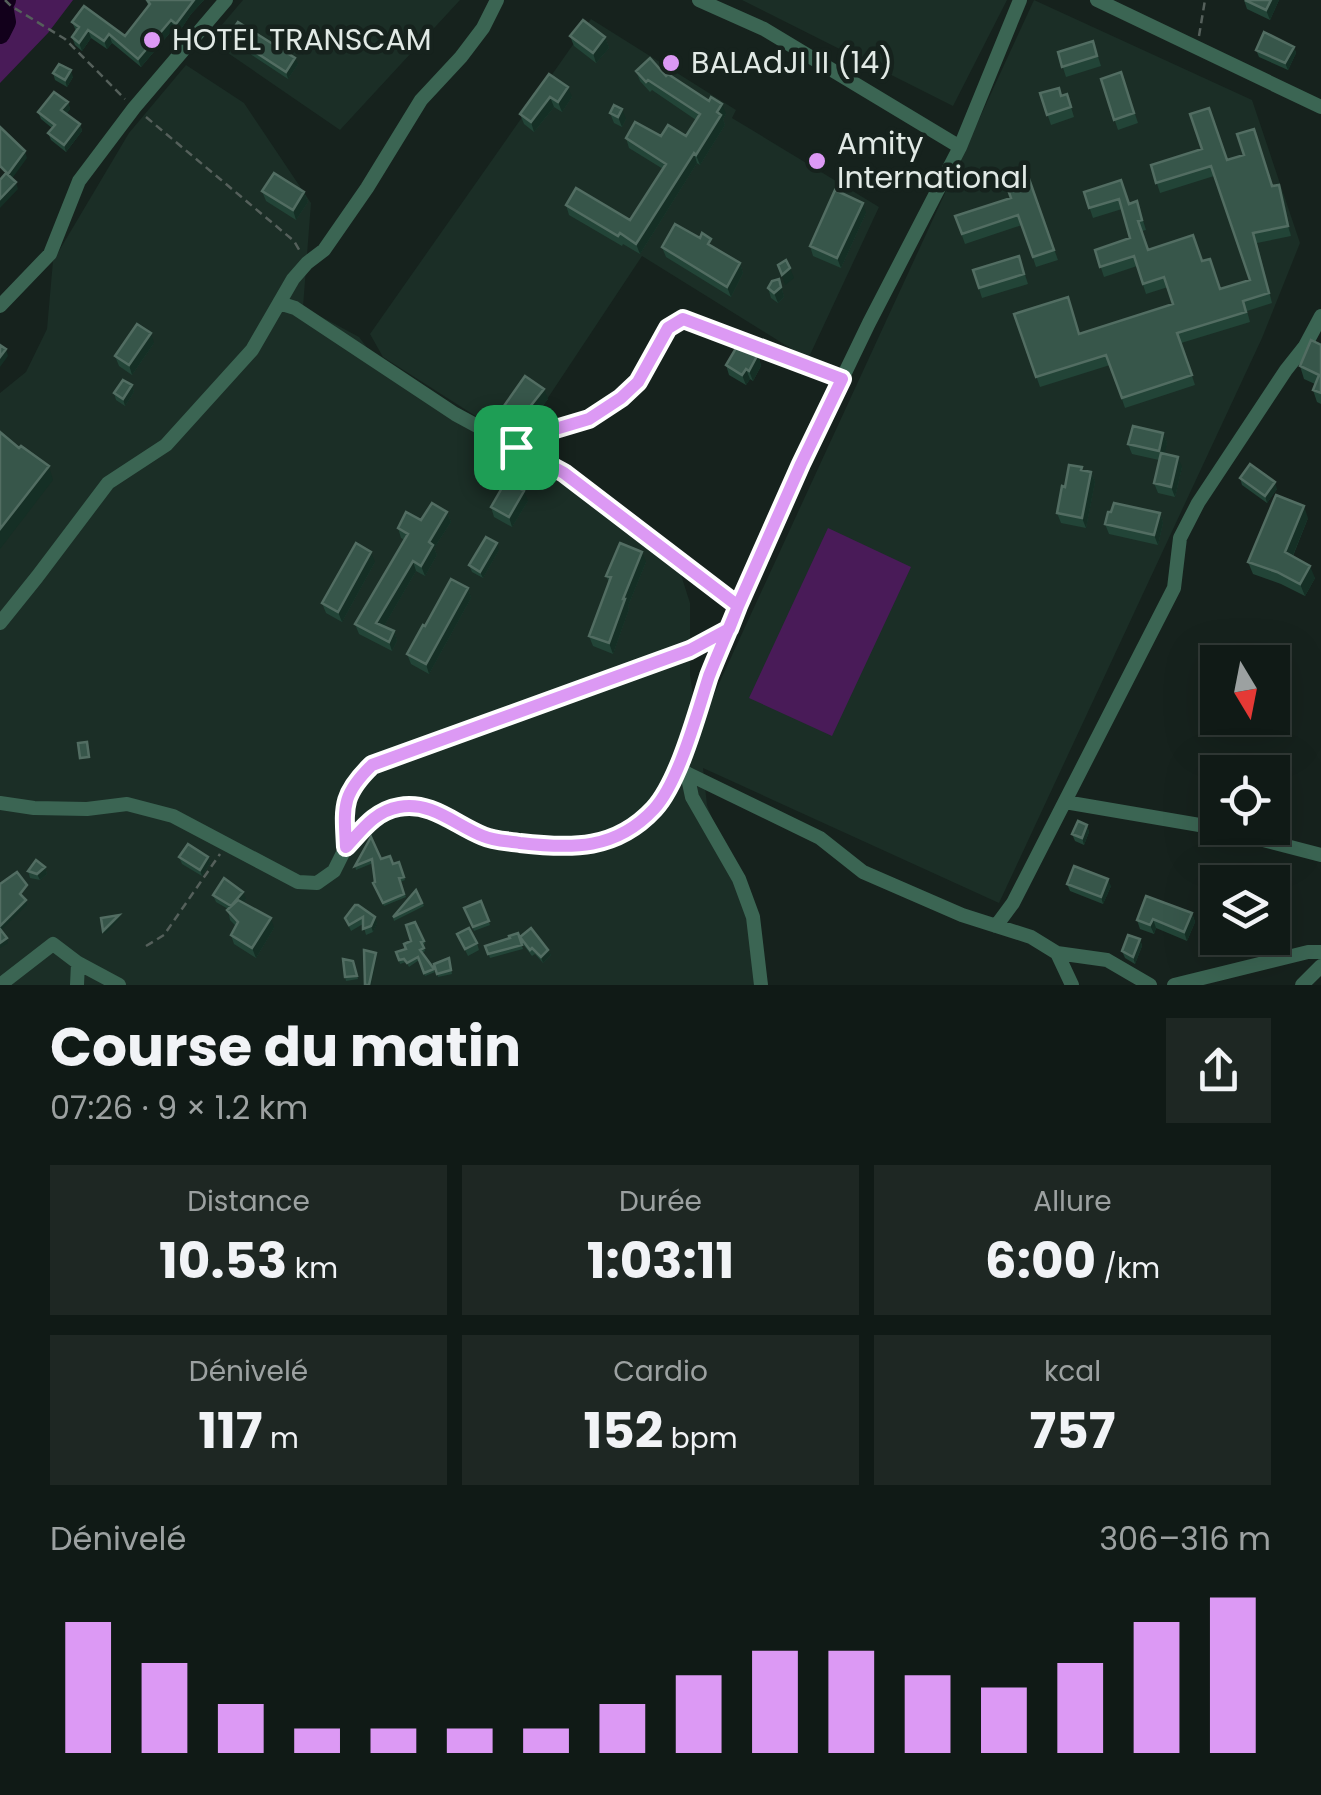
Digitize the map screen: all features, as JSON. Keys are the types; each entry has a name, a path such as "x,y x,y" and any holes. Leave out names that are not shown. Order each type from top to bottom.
{"street":[{"path":"0,306 50,254 79,181 134,108 226,0"},
{"path":"0,623 108,483 166,445 252,350 293,279 324,250 420,100 483,28 497,0"},
{"path":"699,0 764,29 960,147"},
{"path":"0,803 87,810 127,804 173,816 298,882 317,882 334,871 346,847 379,812 414,805 486,838 560,848 622,835 656,808 682,771 712,670 738,606 842,379 960,147 1020,0"},
{"path":"1096,0 1321,106"},
{"path":"279,303 296,308 455,414 564,473 738,606"},
{"path":"996,926 1013,903 1174,588 1180,538 1198,502 1321,316"},
{"path":"516,447 532,436 589,419 621,398 638,382 668,328 683,319 842,379"},
{"path":"346,847 344,806 358,779 372,765 690,650 729,629"},
{"path":"682,771 820,838 862,872 962,915 1031,936 1057,952 1107,960 1150,985"},
{"path":"682,771 692,798 739,878 753,917 761,985"},
{"path":"1065,802 1217,828 1321,855"},
{"path":"1288,847 1321,847"},
{"path":"0,985 54,944 78,963 119,985"},
{"path":"1057,952 1072,985"},
{"path":"1174,985 1321,952"},
{"path":"77,985 78,963"},
{"path":"1302,985 1321,966"}],"path":[{"path":"5,0 65,39 134,108 294,241 307,263"},
{"path":"1197,47 1204,0"},
{"path":"146,946 164,935 226,844"}],"shaded area":[{"path":"0,0 73,0 48,33 0,83"},
{"path":"243,0 460,0 340,130 209,40"},
{"path":"742,0 1007,0 953,106"},
{"path":"1034,0 1252,100 1300,243 1262,338 999,903 703,768 707,805 760,946 768,985 0,985 0,393 26,372 47,329 53,261 129,133 186,65 244,103 311,203 303,307 359,337 384,370 674,553 690,603 690,675 698,729"},
{"path":"591,19 736,110 732,118 879,207 808,359 642,256 518,443 383,357 370,334"},
{"path":"828,528 911,567 832,736 749,698"}],"building":[{"path":"147,0 194,0 176,24 171,20 138,59 109,34 104,41 88,30 79,43 72,37 79,27 72,22 84,6 125,36 150,4"},
{"path":"1245,0 1271,0 1266,10"},
{"path":"583,20 605,37 593,53 570,36"},
{"path":"238,22 295,58 286,72 229,35"},
{"path":"1264,32 1294,47 1285,63 1256,50"},
{"path":"1093,41 1097,56 1062,67 1058,52"},
{"path":"650,58 666,76 709,101 711,97 722,104 717,112 721,115 636,244 566,205 576,188 630,220 666,164 626,138 635,122 661,136 668,125 686,136 700,114 646,82 636,71"},
{"path":"59,64 71,70 65,80 53,73"},
{"path":"1121,72 1134,113 1114,120 1101,79"},
{"path":"549,74 568,87 558,102 550,97 531,122 520,114"},
{"path":"1059,88 1061,96 1067,94 1071,107 1047,115 1040,93"},
{"path":"54,92 68,102 61,110 80,124 64,145 48,133 55,125 38,112"},
{"path":"614,105 622,109 618,117 610,113"},
{"path":"1209,108 1227,160 1244,155 1237,134 1254,129 1272,186 1279,185 1288,226 1253,233 1269,293 1243,301 1246,312 1177,333 1192,375 1122,398 1106,355 1036,377 1014,314 1068,297 1079,334 1173,304 1164,277 1143,284 1134,256 1100,267 1095,250 1130,238 1119,199 1089,208 1084,192 1121,180 1129,204 1137,201 1142,220 1138,221 1148,250 1193,235 1202,261 1210,259 1220,289 1250,280 1211,166 1156,183 1151,165 1202,149 1190,114"},
{"path":"0,127 25,151 8,174 0,166"},
{"path":"6,173 16,182 0,199 0,180"},
{"path":"274,173 304,192 293,210 262,191"},
{"path":"1028,176 1054,250 1033,257 1018,215 962,234 955,216 1011,198 1006,184"},
{"path":"835,190 863,203 837,258 810,246"},
{"path":"675,224 700,238 702,233 711,239 708,244 740,263 727,287 662,247"},
{"path":"1019,256 1024,274 979,288 973,270"},
{"path":"786,260 790,268 782,275 778,265"},
{"path":"779,279 781,287 774,293 768,288"},
{"path":"137,324 151,333 129,365 115,356"},
{"path":"1311,340 1321,345 1321,393 1313,390 1319,375 1300,366"},
{"path":"739,343 757,350 749,371 746,369 742,375 726,365"},
{"path":"525,376 544,389 521,418 504,406"},
{"path":"123,380 132,385 123,399 114,393"},
{"path":"1133,426 1163,433 1159,451 1128,444"},
{"path":"0,432 49,466 0,529"},
{"path":"1161,453 1178,457 1171,487 1154,483"},
{"path":"1250,464 1275,482 1265,496 1240,478"},
{"path":"1069,465 1091,472 1082,518 1057,513"},
{"path":"506,481 524,491 509,517 491,507"},
{"path":"1276,495 1304,506 1285,552 1310,566 1300,584 1248,562"},
{"path":"432,503 447,512 429,542 433,545 421,566 413,561 376,623 394,631 389,642 355,624 408,534 398,528 406,512 421,520"},
{"path":"1114,503 1160,513 1154,535 1105,524"},
{"path":"486,537 497,543 480,572 469,565"},
{"path":"356,543 371,552 338,612 322,603"},
{"path":"620,543 642,552 609,643 589,636"},
{"path":"451,579 468,588 426,664 407,654"},
{"path":"87,742 89,757 80,758 78,743"},
{"path":"1078,821 1087,825 1082,838 1072,834"},
{"path":"371,837 381,859 390,856 393,864 399,862 404,877 399,878 404,894 383,903 373,883 372,859 355,866"},
{"path":"188,844 208,857 200,870 179,857"},
{"path":"36,860 45,867 37,874 28,871"},
{"path":"1074,866 1108,879 1101,897 1067,884"},
{"path":"17,872 27,885 20,894 26,900 0,926 0,884"},
{"path":"224,878 243,892 231,906 213,895"},
{"path":"416,890 422,903 393,917"},
{"path":"1146,896 1192,913 1184,932 1153,919 1150,925 1137,920"},
{"path":"238,900 271,918 252,948 231,935 238,922 227,910"},
{"path":"481,901 489,921 473,927 464,908"},
{"path":"355,905 375,917 371,926 363,929 363,917 349,925 345,918"},
{"path":"119,915 103,931 101,918"},
{"path":"415,922 424,941 420,950 434,969 424,973 418,957 407,963 399,960 396,952 406,949 404,944 411,941 406,925"},
{"path":"469,928 477,943 465,949 457,934"},
{"path":"531,928 548,950 541,957 520,937"},
{"path":"518,933 522,945 488,954 485,946"},
{"path":"1128,935 1140,939 1133,957 1122,951"},
{"path":"364,950 376,953 369,985 365,985"},
{"path":"449,958 451,970 437,974 434,964"},
{"path":"343,959 353,961 357,976 345,977"}],"waterway":[{"path":"0,34 6,22 6,0"}],"place":[{"name":"HOTEL TRANSCAM","path":"152,40"},
{"name":"BALAdJI II (14)","path":"671,63"},
{"name":"Amity International","path":"817,161"}],"route":[{"path":"516,447 532,436 606,410 638,382 668,328 683,319 842,379 738,606 678,768 656,808 622,835 560,848 486,838 432,810 414,805 397,807 379,812 346,847 344,806 358,779 372,765 690,650 729,629 738,606 564,473 516,447"}]}
